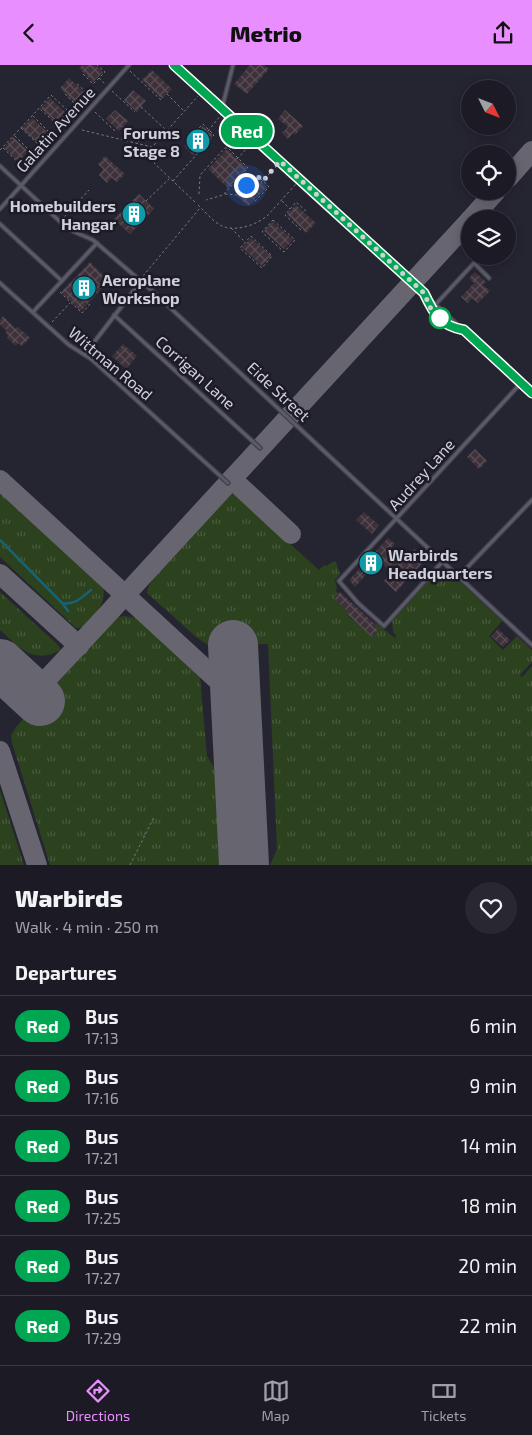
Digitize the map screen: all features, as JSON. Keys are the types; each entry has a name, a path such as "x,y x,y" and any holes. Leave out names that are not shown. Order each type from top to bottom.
{"lane":[{"path":"174,65 532,393"},
{"path":"223,109 232,65"},
{"name":"Galatin Avenue","path":"0,209 128,66"},
{"name":"Eide Street","path":"0,166 68,229 97,243 141,281 532,645"},
{"path":"0,224 62,281"},
{"path":"33,312 97,243"},
{"path":"436,304 474,263 489,278"},
{"path":"85,354 141,281"},
{"name":"Wittman Road","path":"0,283 69,345 85,354 228,483"},
{"path":"424,294 431,309 445,323 464,330"},
{"name":"Corrigan Lane","path":"114,315 260,448"},
{"name":"Audrey Lane","path":"443,561 384,625 340,583 521,383"},
{"path":"459,576 532,500"}],"path":[{"path":"83,74 93,84 105,72 97,65"},
{"path":"128,66 161,100"},
{"path":"99,78 135,112"},
{"path":"64,94 75,104 86,92 76,83"},
{"path":"195,202 155,164 152,158 153,147 166,130 203,91"},
{"path":"167,94 184,111"},
{"path":"0,150 51,95 68,111 56,124 39,108"},
{"path":"80,98 116,132"},
{"path":"141,107 166,130"},
{"path":"209,130 223,109"},
{"path":"21,128 38,144 44,138 49,132 32,115"},
{"path":"62,118 72,129"},
{"path":"172,181 213,137 213,133 203,124 187,141"},
{"path":"122,126 142,145"},
{"path":"82,130 153,147"},
{"path":"2,148 20,164 31,151 14,135"},
{"path":"44,138 55,148"},
{"path":"237,158 256,139"},
{"path":"199,194 200,175 225,148 228,148 248,167 224,194"},
{"path":"25,158 36,169"},
{"path":"262,181 280,161"},
{"path":"206,200 224,194 237,195 256,175 268,187 253,203"},
{"path":"146,201 170,179"},
{"path":"198,205 218,223 230,227 249,226 262,220 300,179"},
{"path":"60,222 89,190"},
{"path":"281,201 290,209"},
{"path":"301,230 285,215 296,203 307,212"},
{"path":"141,281 143,276 201,207"},
{"path":"273,220 295,240 284,252 262,232 273,220"},
{"path":"230,227 245,242"},
{"path":"251,236 272,256 262,268 240,248 245,242 251,236"},
{"path":"55,288 82,313 90,304"},
{"path":"48,327 71,303"},
{"path":"130,865 154,817"}],"green space":[{"path":"0,488 101,581 104,595 103,601 97,612 84,627 76,628 0,557"},
{"path":"231,490 319,570 324,565 336,562 340,574 335,580 338,593 334,598 349,613 347,615 367,632 371,629 376,633 378,630 374,626 376,623 395,638 392,620 439,569 445,568 502,621 489,636 503,650 517,636 532,650 532,662 520,675 522,677 532,666 532,865 270,865 277,849 268,644 208,645 196,637 147,593 158,571 170,556"},
{"path":"0,592 58,645 61,650 42,656 35,655 14,643 0,630"},
{"path":"125,616 142,619 193,666 200,676 207,756 222,780 227,865 50,865 11,735 17,726 114,621 118,617"},
{"path":"0,790 24,865 0,865"}],"building":[{"path":"82,65 95,65 103,72 93,82 79,68"},
{"path":"250,65 264,65 269,69 247,94 234,84"},
{"path":"152,70 172,89 162,99 142,80"},
{"path":"69,78 84,92 74,102 60,88"},
{"path":"133,90 146,101 137,112 124,100"},
{"path":"50,98 65,112 56,122 41,108"},
{"path":"115,110 128,121 119,131 106,119"},
{"path":"285,110 303,126 295,135 293,133 288,139 282,133 288,127 278,119"},
{"path":"32,118 47,132 37,142 22,128"},
{"name":"Forums Stage 8","path":"203,126 213,135 194,156 184,146"},
{"path":"13,137 28,151 19,162 4,148"},
{"path":"227,149 247,168 228,188 208,169"},
{"path":"105,156 125,174 117,182 112,178 107,183 99,175 103,169 98,164"},
{"path":"256,177 267,187 248,206 237,196"},
{"name":"Homebuilders Hangar","path":"139,194 154,209 130,234 114,219"},
{"path":"296,205 316,223 306,233 287,214"},
{"path":"273,222 293,240 284,249 264,231"},
{"path":"251,238 271,256 262,266 242,247"},
{"name":"Aeroplane Workshop","path":"90,262 109,281 81,311 61,292"},
{"path":"475,272 486,282 483,285 490,291 478,303 472,298 468,303 461,297 474,283 469,278"},
{"path":"3,316 16,329 18,327 30,338 22,346 18,343 16,346 7,338 9,336 5,333 7,331 0,324"},
{"path":"123,344 137,356 126,369 112,356"},
{"path":"475,449 487,461 479,469 467,457"},
{"path":"364,512 379,525 372,534 356,520"},
{"path":"388,538 395,544 387,552 400,564 414,549 426,559 396,592 384,581 392,573 379,561 355,587 349,580"},
{"path":"340,592 375,624 374,626 378,630 372,637 347,614 349,613 334,598"},
{"path":"498,629 510,640 503,647 491,636"}],"waterway":[{"path":"0,540 62,603 74,602 91,590"},
{"path":"63,604 68,611"}],"taxiway":[{"path":"516,169 532,151"},
{"path":"479,210 488,200"},
{"path":"33,694 461,230"},
{"path":"232,479 291,534"},
{"path":"0,480 225,687 232,695 236,711"},
{"path":"0,574 79,646"},
{"path":"0,751 37,865"}],"runway":[{"path":"233,645 244,865"},
{"path":"0,664 40,701"}],"bus line":[{"name":"Red","path":"174,65 424,293 431,309 445,323 464,330 532,393"}],"place":[{"name":"Forums Stage 8","path":"198,141"},
{"name":"Homebuilders Hangar","path":"134,214"},
{"name":"Aeroplane Workshop","path":"84,288"},
{"name":"Warbirds Headquarters","path":"371,563"}],"route":[{"path":"246,185 256,175 263,181 280,161 424,293 429,306 440,318"}]}
